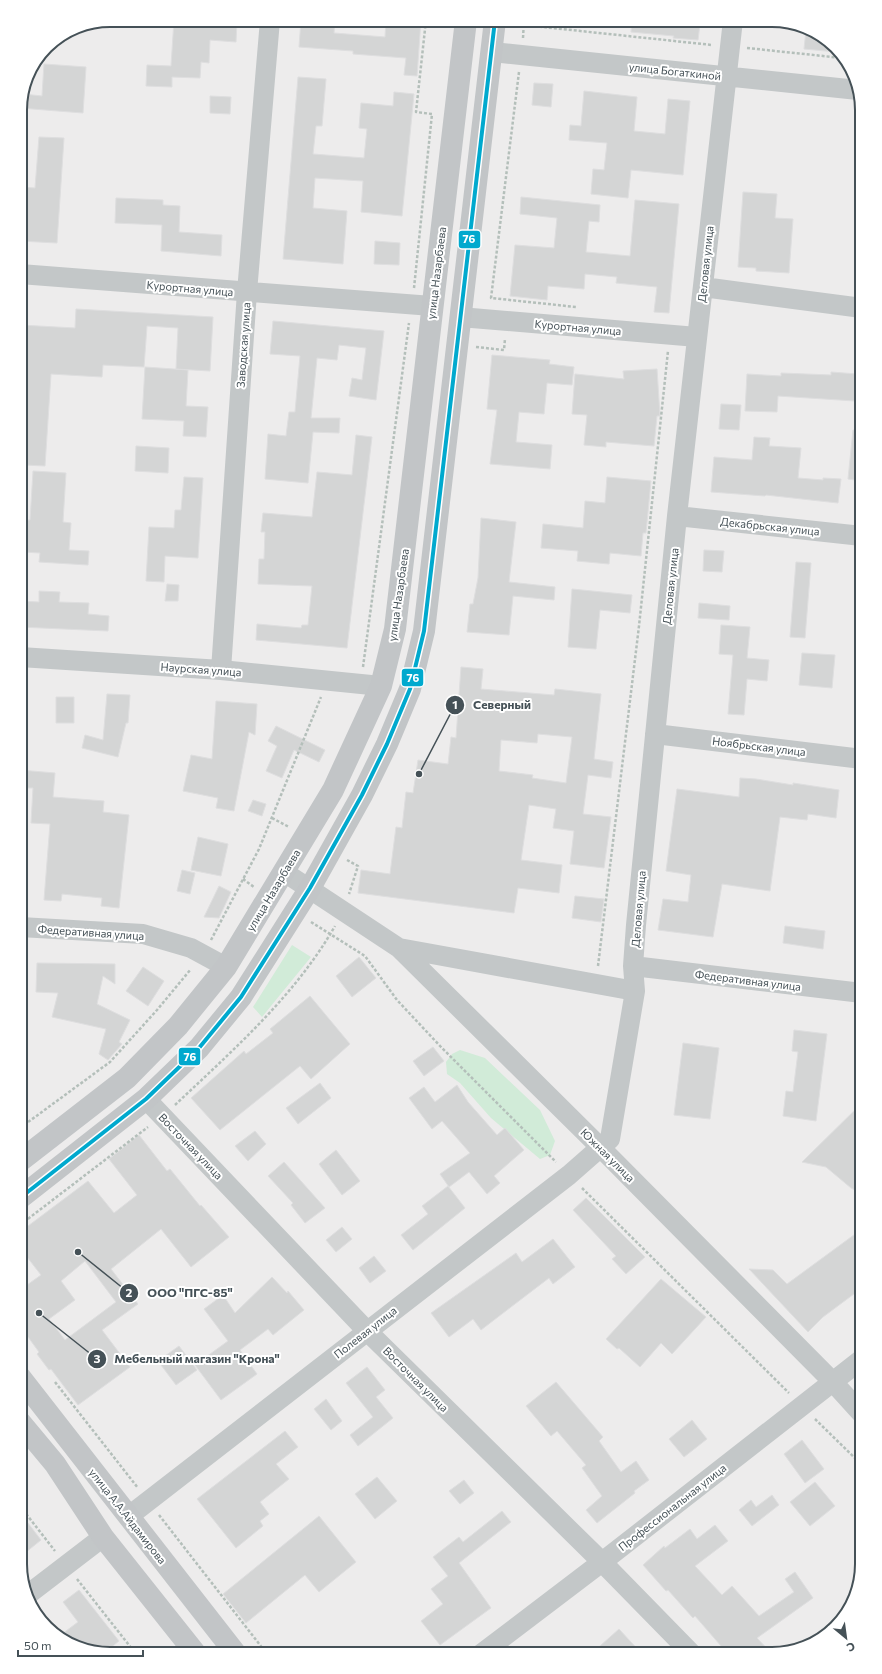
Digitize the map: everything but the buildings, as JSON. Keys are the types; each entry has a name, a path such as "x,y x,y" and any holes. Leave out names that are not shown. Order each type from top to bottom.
{"main road":[{"name":"улица Назарбаева","path":"27,1156 127,1078 178,1026 226,968 333,790 371,685 395,629 422,306 465,27"},
{"path":"27,1192 146,1099 199,1048 241,997 310,888 362,795 387,744 410,689 424,631 494,27"},
{"name":"улица А.А.Айдамирова","path":"27,1386 231,1647"},
{"path":"27,1430 55,1464 103,1537 190,1647"},
{"path":"55,1464 76,1449"}],"street":[{"name":"Заводская улица","path":"221,670 247,292 269,27"},
{"name":"Деловая улица","path":"601,1148 610,1139 634,991 633,966 636,925 677,516 732,27"},
{"name":"улица Богаткиной","path":"492,52 852,89"},
{"name":"Курортная улица","path":"27,275 422,306"},
{"path":"703,286 855,307"},
{"name":"Курортная улица","path":"460,317 697,337"},
{"name":"Декабрьская улица","path":"677,516 855,535"},
{"name":"Наурская улица","path":"27,657 221,670 371,685"},
{"name":"Ноябрьская улица","path":"655,734 855,758"},
{"name":"Южная улица","path":"284,872 344,910 399,948 601,1148 833,1382 855,1406"},
{"name":"Федеративная улица","path":"27,927 143,934 191,948 226,968"},
{"path":"399,948 634,991"},
{"name":"Федеративная улица","path":"633,966 855,992"},
{"name":"Восточная улица","path":"146,1099 368,1331 602,1562 685,1647"},
{"name":"Полевая улица","path":"129,1516 569,1176 601,1148"},
{"name":"Профессиональная улица","path":"490,1647 602,1562 855,1365"},
{"path":"32,1592 103,1537"}],"path":[{"path":"371,685 422,306 432,114 416,112 425,27"},
{"path":"491,298 522,54 524,27"},
{"path":"552,27 837,57"},
{"path":"596,984 640,626 668,351"},
{"path":"27,1123 110,1062 157,1010 203,955 259,849 329,681"},
{"path":"330,934 365,956 398,1000 435,1041 569,1176 855,1458"},
{"path":"55,1382 262,1647"}],"green space":[{"path":"292,945 311,957 262,1017 253,1007"},
{"path":"460,1050 485,1058 540,1110 555,1141 550,1155 540,1159 491,1118 460,1083 447,1074 446,1062 452,1054"}],"transit line":[{"name":"76","path":"27,1192 146,1099 199,1048 241,997 310,888 362,795 387,744 410,689 424,631 494,27"}],"place":[{"name":"Северный","path":"419,774"},
{"name":"ООО \"ПГС-85\"","path":"78,1252"},
{"name":"Мебельный магазин \"Крона\"","path":"39,1313"}]}
